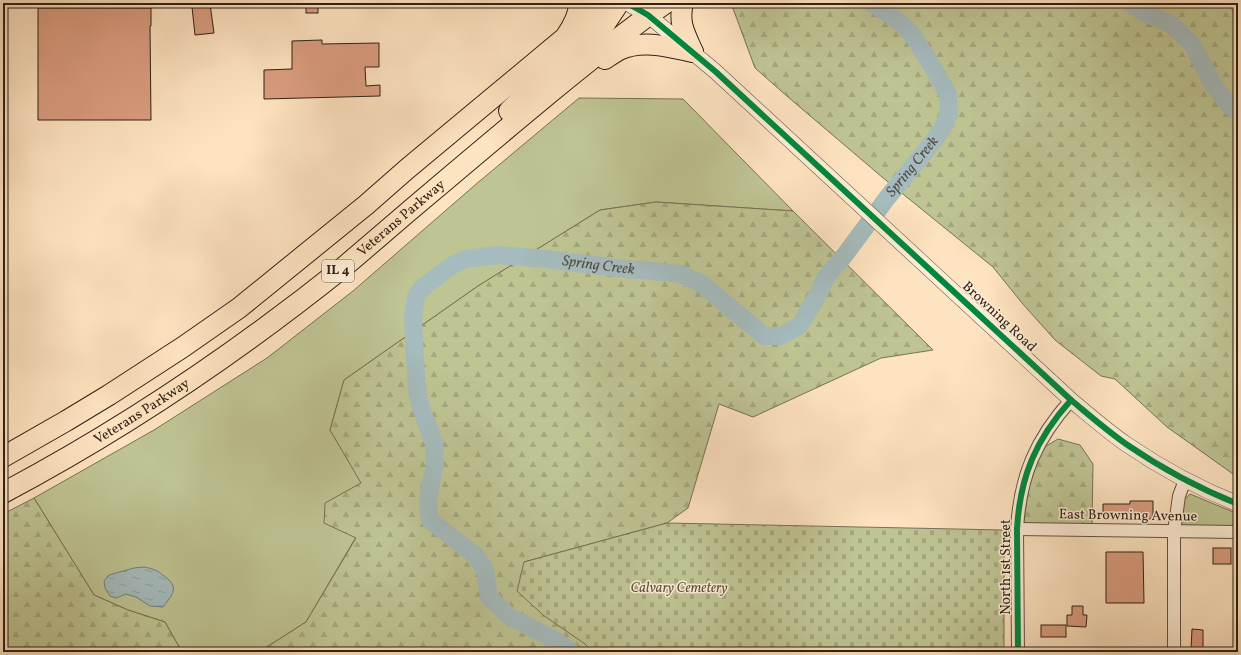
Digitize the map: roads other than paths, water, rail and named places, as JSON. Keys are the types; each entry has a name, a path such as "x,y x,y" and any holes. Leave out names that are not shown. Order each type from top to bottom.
{"highway":[{"path":"562,40 572,27 576,18 579,3"},
{"name":"IL 4","path":"3,457 66,422 109,395 183,347 239,308 361,210 562,40 612,3"},
{"path":"452,175 492,127 539,82 603,27 618,3"},
{"name":"Veterans Parkway","path":"3,492 78,451 141,413 251,338 345,265 650,9 666,3"},
{"path":"683,3 681,21 684,34 693,52"},
{"path":"528,112 546,106 605,58 619,50 631,47 653,45 693,52"}],"street":[{"name":"Browning Road","path":"627,3 650,9 693,52 1071,400 1124,443 1161,467 1185,480 1238,504"},
{"name":"North 1st Street","path":"1018,652 1017,529 1018,509 1022,489 1027,470 1045,433 1059,413 1071,400"},
{"path":"1174,652 1174,532 1179,496 1185,480"},
{"name":"East Browning Avenue","path":"1017,529 1238,532"}],"water":[{"path":"144,567 157,571 172,584 172,594 163,607 150,606 136,597 126,594 116,598 110,596 105,588 104,581 109,575 134,568"}],"waterway":[{"name":"Spring Creek","path":"571,652 557,641 510,617 489,597 485,570 476,556 430,520 428,505 430,487 435,466 434,443 421,408 417,390 413,317 416,297 422,288 451,266 465,259 498,255 680,274 702,284 764,336 781,336 800,325 826,277 932,143 942,129 949,114 948,94 911,33 896,19 871,3"},
{"name":"Spring Creek","path":"1130,3 1145,13 1171,24 1192,44 1214,86 1230,106 1238,111"}],"park label":[{"name":"Calvary Cemetery","path":"679,588"}]}
